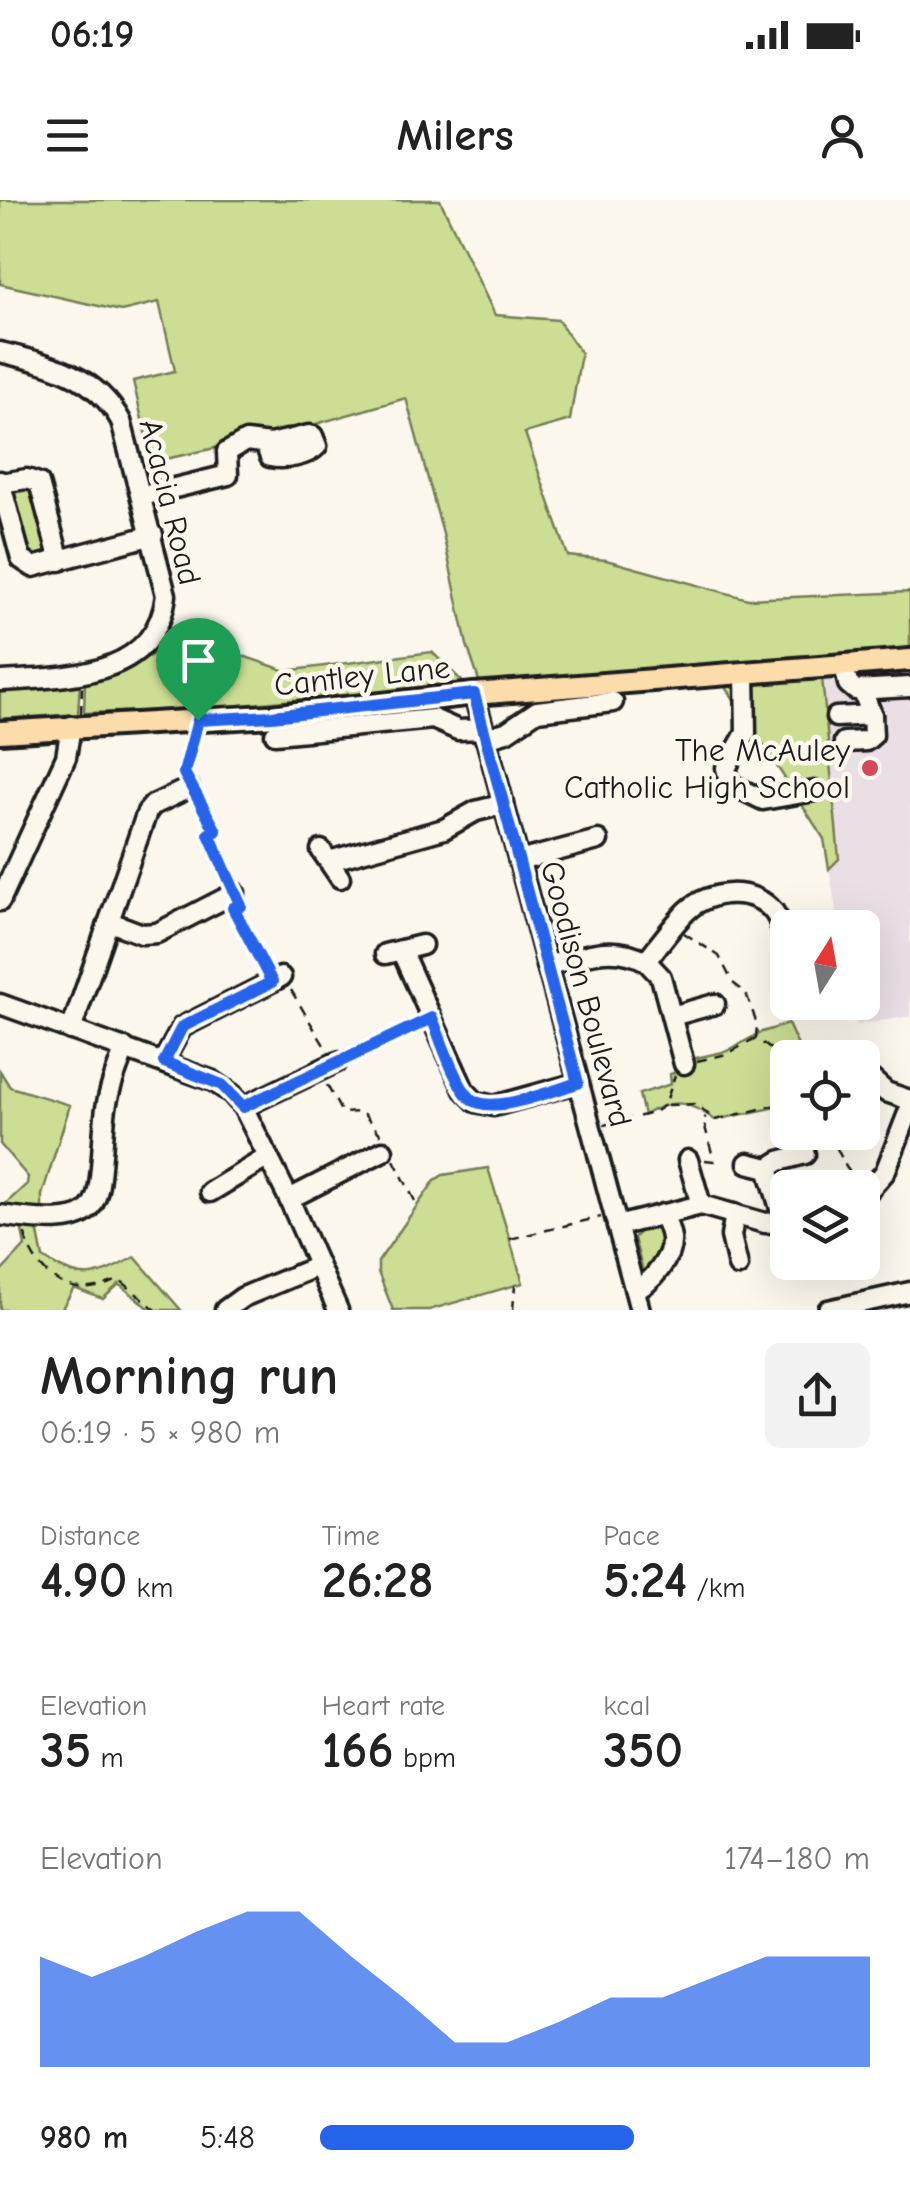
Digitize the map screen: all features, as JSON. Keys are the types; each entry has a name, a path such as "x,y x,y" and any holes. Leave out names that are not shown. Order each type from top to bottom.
{"main road":[{"name":"Cantley Lane","path":"0,732 272,716 474,694 910,660"}],"street":[{"name":"Acacia Road","path":"0,352 82,378 100,392 121,420 166,594 159,620 147,640 112,666 81,675 0,681"},
{"path":"142,496 228,475 226,456 230,448 246,441 265,444"},
{"path":"60,561 39,483 27,479 0,483 21,559 33,567 60,561 153,534"},
{"path":"844,665 848,684 862,690 910,687"},
{"path":"745,673 746,733 726,768 730,784 764,800 815,791"},
{"path":"844,742 870,739 872,715 862,690"},
{"name":"Goodison Boulevard","path":"474,694 640,1310"},
{"path":"484,734 506,732 537,711 613,702"},
{"path":"836,717 872,715"},
{"name":"Cantley Lane","path":"275,734 432,719 458,730 484,734"},
{"path":"0,900 66,757 76,726"},
{"path":"71,1030 147,812 153,805 191,788"},
{"path":"340,878 325,855 444,829 476,811 504,804"},
{"path":"519,861 598,840"},
{"path":"110,922 142,934 157,933 234,894"},
{"path":"646,961 686,912 709,897 742,895 756,899 770,910"},
{"path":"422,945 393,952 432,1018 464,1090 476,1102 494,1106 578,1083"},
{"path":"546,966 614,950 646,961 662,977 684,1064"},
{"path":"164,1062 182,1027 277,979"},
{"path":"0,1004 222,1085 243,1107 338,1310"},
{"path":"672,1016 716,1004"},
{"path":"0,1214 63,1219 78,1216 95,1205 101,1187 108,1101 125,1048"},
{"path":"243,1107 337,1062"},
{"path":"880,1087 910,1104 886,1172 880,1178"},
{"path":"289,1199 384,1145"},
{"path":"748,1163 768,1168 805,1154"},
{"path":"210,1192 268,1157"},
{"path":"688,1160 702,1205"},
{"path":"768,1168 770,1174"},
{"path":"615,1220 702,1205 770,1222"},
{"path":"635,1290 650,1282 669,1251 672,1238 663,1214"},
{"path":"735,1214 731,1236 738,1266"},
{"path":"225,1310 244,1297 318,1266"},
{"path":"828,1310 863,1306 910,1292"}],"path":[{"path":"159,620 198,720 184,773 216,831 209,834 229,874 233,908 331,1058 337,1062 432,1018"},
{"path":"76,726 81,675"},
{"path":"674,926 719,956 733,984 746,993 757,1024 756,1038"},
{"path":"756,1038 770,1048"},
{"path":"665,1106 674,1077 684,1064 727,1054 756,1038"},
{"path":"319,1070 342,1114 362,1112 417,1205"},
{"path":"590,1129 665,1106 696,1104 715,1120 770,1106"},
{"path":"688,1160 714,1161 702,1119 708,1116"},
{"path":"805,1154 806,1150"},
{"path":"23,1218 28,1248 46,1274 67,1286 93,1288 120,1280 156,1310"},
{"path":"510,1240 615,1220"},
{"path":"513,1310 515,1285"}],"shaded area":[{"name":"The McAuley Catholic High School","path":"910,670 910,1016 857,1025 856,1020 880,1020 880,910 836,910 829,869 839,859 822,677"}],"green space":[{"path":"0,200 440,200 495,315 558,320 581,353 570,420 525,433 568,556 606,560 748,599 910,592 910,663 480,684 406,398 288,432 152,462 133,381 175,371 159,302 121,311 0,284"},
{"path":"14,486 36,487 52,555 28,559 10,491"},
{"path":"169,630 286,671 432,652 465,684 188,710 84,713 85,681 152,655"},
{"path":"822,677 839,859 829,869 824,839 722,681"},
{"path":"80,681 78,714 0,719 0,687"},
{"path":"788,1024 795,1040 770,1040 770,1109 715,1120 689,1105 673,1104 644,1115 639,1094 671,1084 670,1074 690,1067 691,1059 727,1051 762,1032"},
{"path":"0,1071 10,1087 70,1105 42,1195 42,1214 0,1209 27,1184 28,1177 0,1144"},
{"path":"488,1168 523,1283 429,1310 393,1310 378,1262 435,1180 443,1175"},
{"path":"21,1225 37,1228 43,1258 69,1272 99,1273 135,1257 181,1310 151,1310 119,1284 103,1299 74,1288 61,1310 0,1310 0,1273 25,1246"},
{"path":"644,1227 658,1227 666,1238 645,1279 634,1238"}],"place":[{"name":"The McAuley Catholic High School","path":"870,768"}],"route":[{"path":"474,694 578,1083 484,1106 464,1090 432,1018 243,1107 222,1085 164,1062 182,1027 272,982 233,908 241,906 209,834 216,831 184,773 198,720 474,694"}]}
